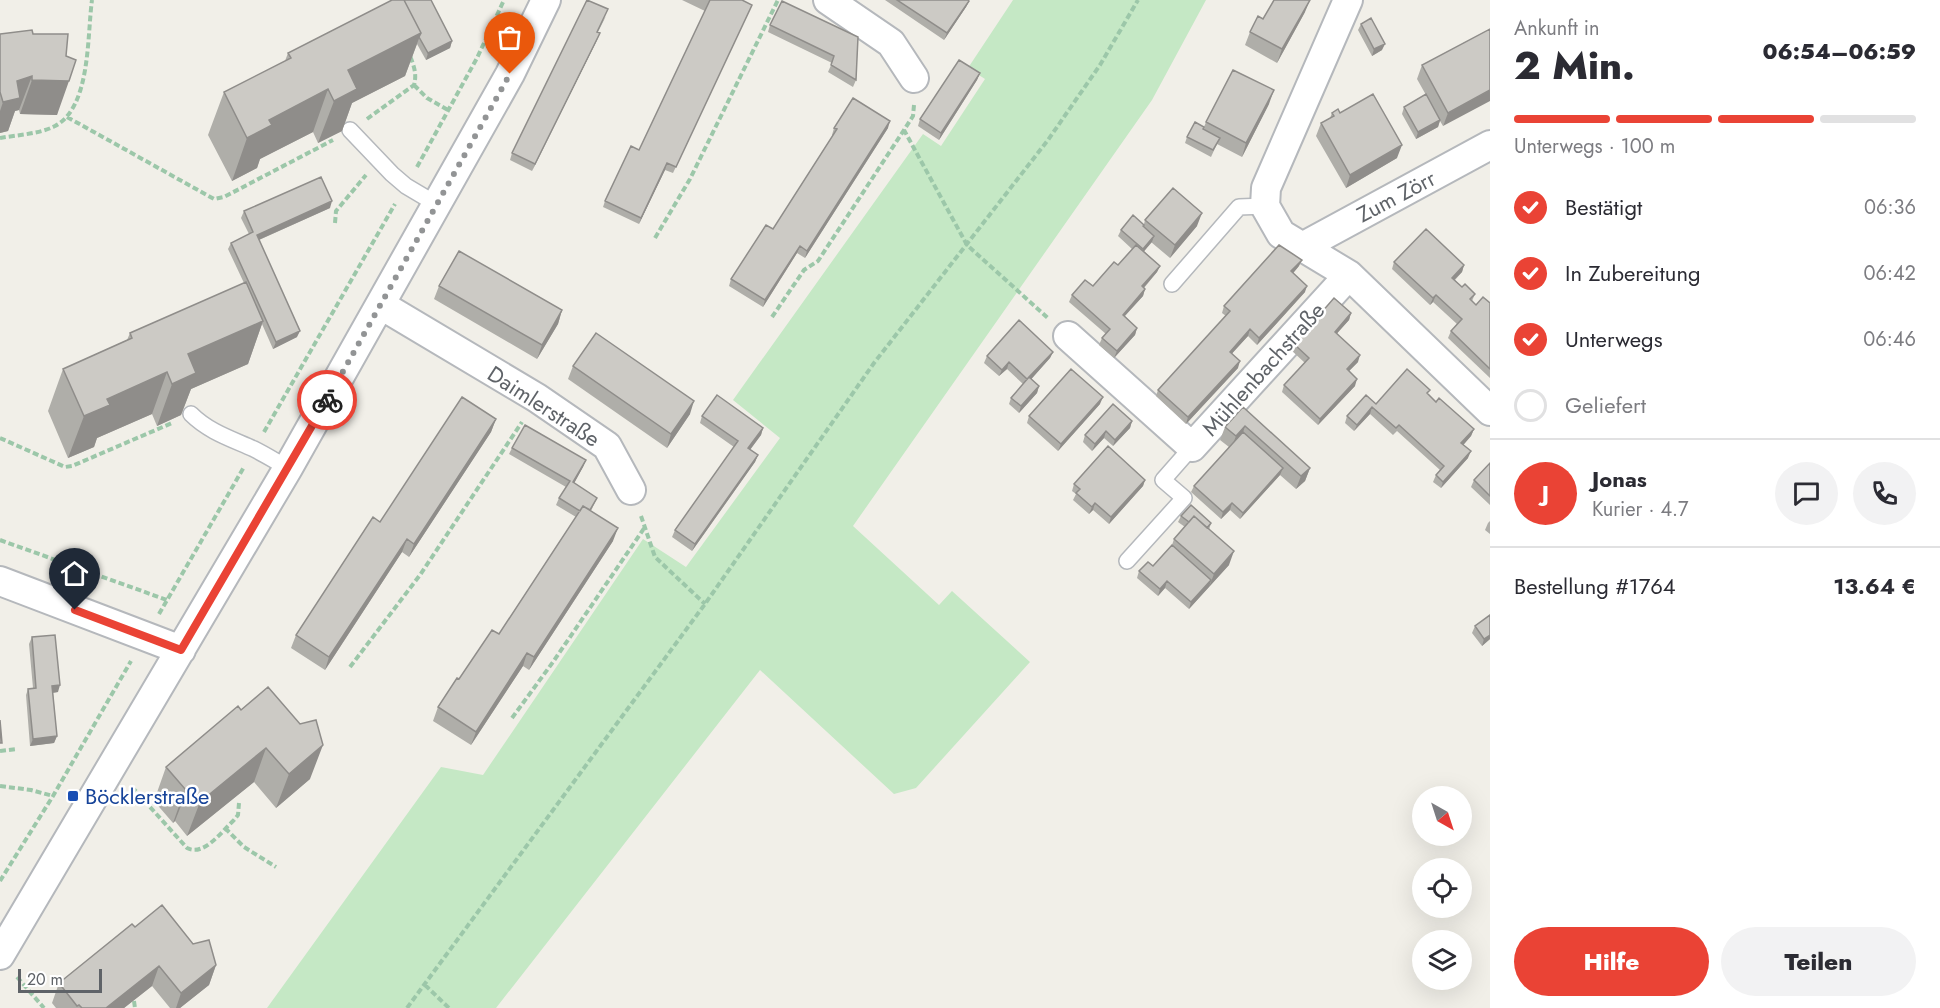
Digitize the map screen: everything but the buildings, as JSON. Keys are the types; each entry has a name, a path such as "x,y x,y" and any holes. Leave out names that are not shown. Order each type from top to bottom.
{"street":[{"path":"7,965 113,767 288,468 438,205 510,74 546,0"},
{"path":"828,0 891,44 914,78"},
{"path":"1348,0 1266,188 1265,206 1281,234 1349,274 1490,411"},
{"name":"Zum Zörr","path":"1302,246 1490,145"},
{"name":"Mühlenbachstraße","path":"1068,336 1192,447 1349,274"},
{"name":"Daimlerstraße","path":"381,305 537,398 607,446 631,490"},
{"path":"0,581 181,650"}],"lane":[{"path":"351,130 377,160 406,186 438,205"},
{"path":"1172,284 1239,207 1265,206"},
{"path":"191,414 212,430 288,468"},
{"path":"1126,561 1184,498 1163,480 1192,447"}],"path":[{"path":"0,138 53,127 68,117 77,100 82,83 92,0"},
{"path":"0,881 53,796 406,186 477,58 504,0"},
{"path":"655,238 690,179 778,0"},
{"path":"406,1008 705,604 874,363 1048,140 1100,65 1137,0"},
{"path":"68,117 214,199 224,196 351,130 414,85 415,68 405,48"},
{"path":"414,85 427,98 448,110"},
{"path":"772,317 804,270 818,261 913,116"},
{"path":"904,130 968,245 1068,336"},
{"path":"335,224 336,211 377,160"},
{"path":"350,667 420,575 537,398"},
{"path":"0,438 60,465 72,466 191,414"},
{"path":"631,490 655,557 705,604"},
{"path":"512,718 645,527"},
{"path":"0,540 167,600"},
{"path":"0,751 17,749"},
{"path":"113,767 187,848 193,850 202,849 238,815 239,803"},
{"path":"0,786 31,790 53,796"},
{"path":"225,828 244,847 276,867"},
{"path":"7,965 44,1008"},
{"path":"425,984 449,1008"},
{"path":"134,1001 135,1008"}],"green space":[{"path":"1013,0 1206,0 1152,100 853,526 939,605 952,591 1030,662 916,788 894,794 760,670 496,1008 267,1008 441,767 483,775 643,539 686,567 780,438 733,400 923,134 941,146 985,79 968,68"}],"way so far":[{"path":"327,400 510,74"}],"place":[{"name":"Böcklerstraße","path":"73,796"}],"route":[{"path":"75,610 181,650 327,400"}]}
